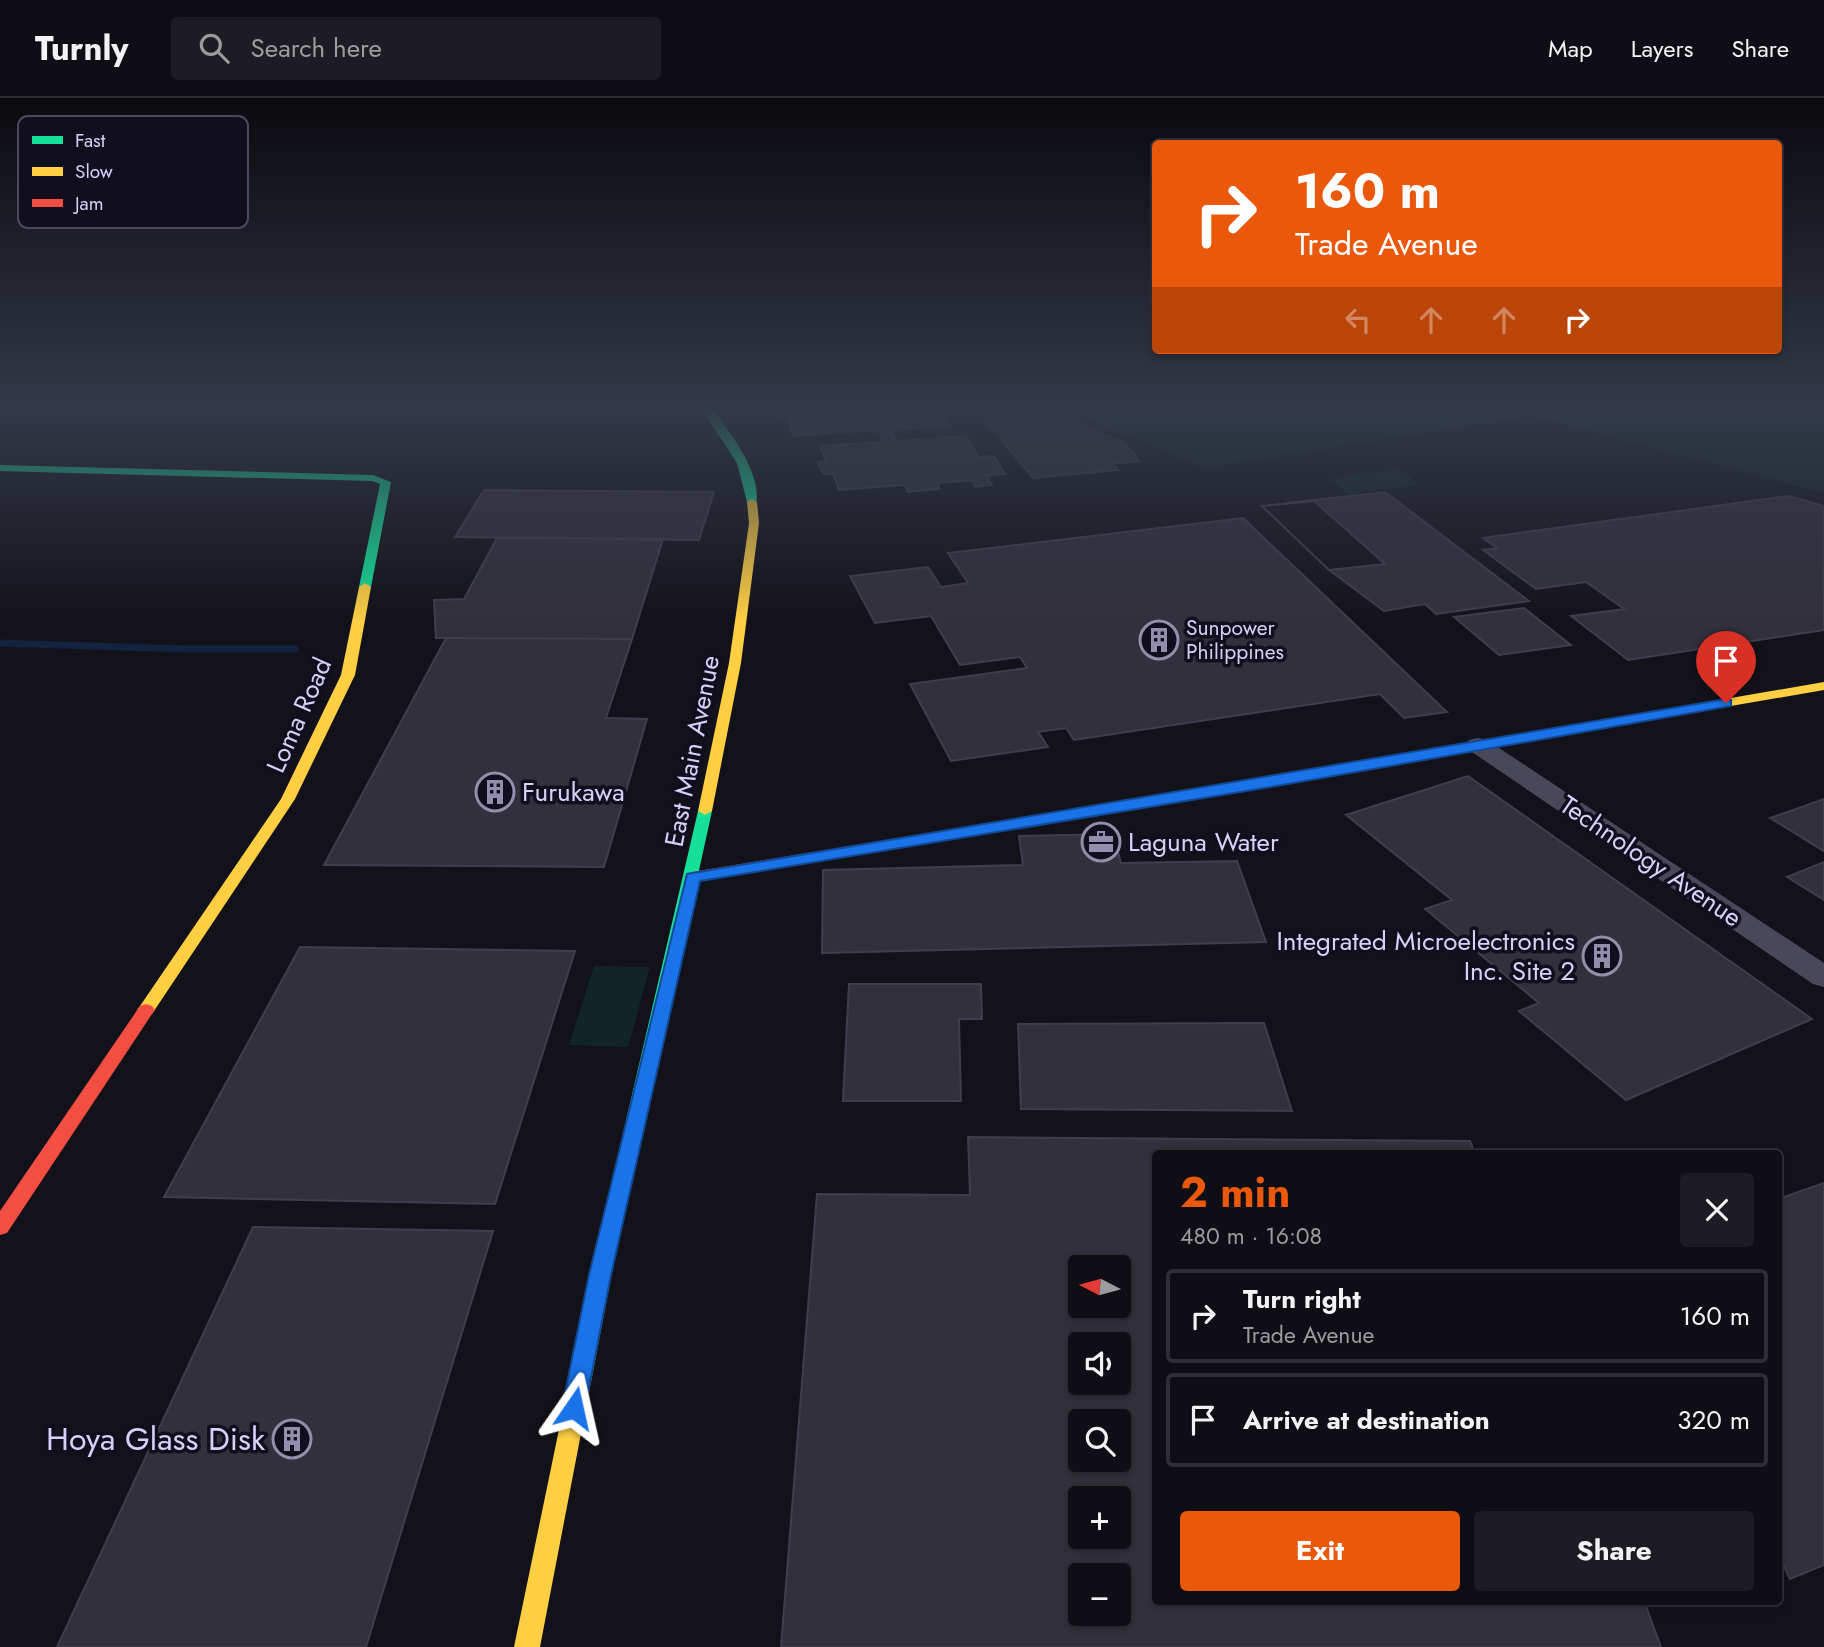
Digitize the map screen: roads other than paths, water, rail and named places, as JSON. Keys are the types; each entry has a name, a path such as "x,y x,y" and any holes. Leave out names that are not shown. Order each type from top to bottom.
{"street":[{"name":"Loma Road","path":"0,1227 288,799 348,675 386,482 367,478"},
{"name":"East Main Avenue","path":"527,1647 600,1275 692,877 735,663 754,523 751,488 747,478"},
{"path":"692,877 1824,686"},
{"name":"Technology Avenue","path":"1478,745 1824,977"}],"waterway":[{"path":"0,643 185,649 295,649"}],"place":[{"name":"Sunpower Philippines","path":"1159,640"},
{"name":"Furukawa","path":"495,792"},
{"name":"Laguna Water","path":"1101,842"},
{"name":"Integrated Microelectronics Inc. Site 2","path":"1602,956"},
{"name":"Hoya Glass Disk","path":"292,1439"}]}
